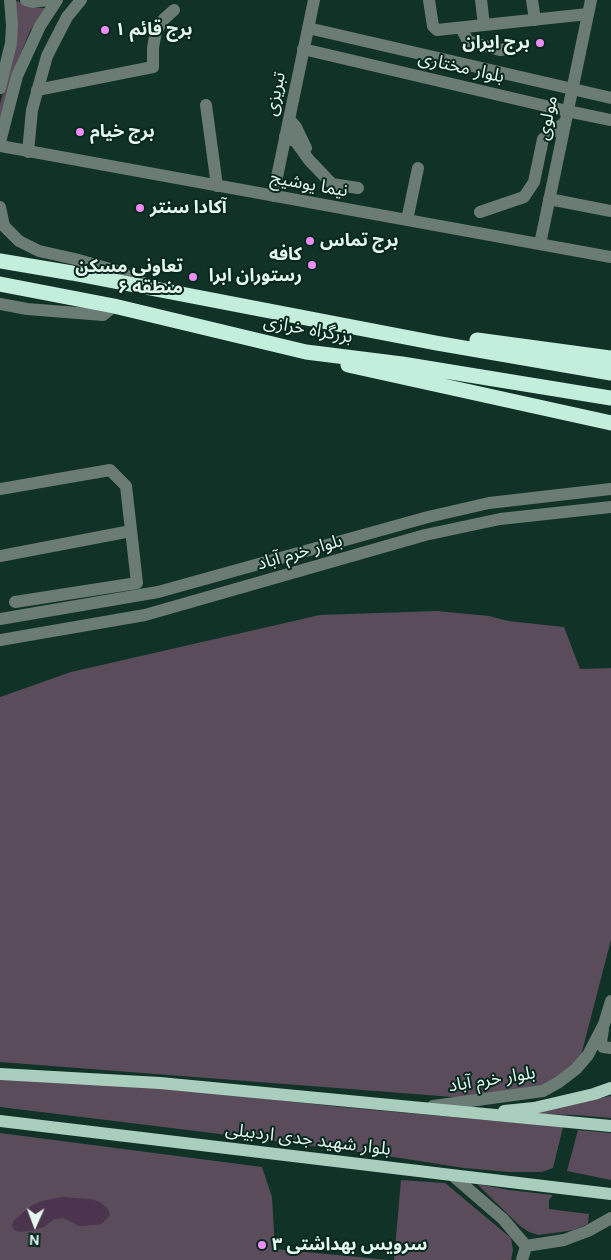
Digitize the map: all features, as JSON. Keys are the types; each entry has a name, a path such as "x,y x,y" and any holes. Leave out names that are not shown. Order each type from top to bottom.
{"highway":[{"name":"بزرگراه خرازی","path":"0,261 72,273 436,343 611,373"},
{"name":"بزرگراه خرازی","path":"0,284 114,306 306,352 402,364 611,398"},
{"path":"436,343 469,339 611,358"},
{"path":"306,352 352,367 611,423"}],"main road":[{"path":"0,1074 160,1083 611,1126"},
{"path":"474,1114 534,1108 594,1094 611,1088"},
{"name":"بلوار شهید جدی اردبیلی","path":"0,1121 611,1194"}],"street":[{"path":"0,88 10,43 12,25 10,0"},
{"path":"26,0 33,2 47,0"},
{"path":"0,142 18,76 37,32 57,0"},
{"path":"28,152 32,110 47,56 67,17 82,0"},
{"name":"تبریزی","path":"273,196 314,0"},
{"path":"429,0 433,26 437,30 588,14"},
{"path":"481,0 484,25"},
{"path":"532,0 535,20"},
{"name":"مولوی","path":"540,244 591,0"},
{"path":"37,90 153,67 153,48 156,31 164,19 174,10"},
{"name":"بلوار مختاری","path":"308,28 611,98"},
{"path":"461,28 468,41 506,50"},
{"name":"بلوار مختاری","path":"303,49 566,117 611,120"},
{"path":"206,105 217,186"},
{"path":"480,212 524,197 534,182 543,139 566,117"},
{"path":"289,119 296,126 313,164"},
{"path":"285,136 296,142 332,184 358,188"},
{"name":"نیما یوشیج","path":"0,146 611,257"},
{"path":"407,220 418,168"},
{"path":"549,199 611,211"},
{"path":"0,207 4,226 19,241 39,251 117,271 165,292"},
{"path":"0,304 28,309 103,315 114,306"},
{"path":"0,312 28,309"},
{"path":"0,489 110,470 126,486 138,589 68,593 15,602"},
{"name":"بلوار خرم آباد","path":"0,619 69,607 138,589 158,592 437,515 489,503 611,489"},
{"name":"بلوار خرم آباد","path":"0,640 145,615 425,535 491,521 611,507"},
{"path":"0,556 131,532"},
{"path":"68,593 69,607"},
{"name":"بلوار خرم آباد","path":"420,1108 543,1091 576,1069 588,1056 604,1024 611,1002"},
{"path":"604,1024 601,1042 603,1047 611,1048"},
{"path":"452,1175 504,1219 526,1246"},
{"path":"526,1246 564,1240 588,1231 611,1218"},
{"path":"522,1260 526,1246"}],"shaded area":[{"path":"14,0 34,8 45,8 30,31 17,62 0,128 0,104 5,86"},
{"path":"437,611 489,616 508,621 564,627 580,669 611,668 611,940 579,1063 549,1086 492,1100 0,1062 0,697 71,672 320,615"},
{"path":"0,1078 157,1087 341,1107 563,1127 553,1168 542,1172 509,1172 464,1168 374,1154 0,1107"},
{"path":"611,1096 611,1118 503,1113 579,1102"},
{"path":"578,1130 611,1133 611,1180 567,1171"},
{"path":"0,1133 262,1167 272,1197 275,1249 389,1260 0,1260"},
{"path":"401,1180 445,1183 511,1238 513,1250 511,1260 394,1260"},
{"path":"477,1184 553,1195 549,1200 549,1209 589,1214 588,1224 574,1230 554,1233 538,1235 529,1232 520,1226"},
{"path":"61,1197 91,1199 100,1202 108,1209 110,1215 102,1224 79,1226 64,1218 54,1219 44,1227 34,1230 20,1232 14,1230 12,1225 14,1220 31,1206 42,1201"}],"place":[{"name":"برج قائم ۱","path":"105,30"},
{"name":"برج ایران","path":"540,43"},
{"name":"برج خیام","path":"80,132"},
{"name":"آکادا سنتر","path":"140,208"},
{"name":"برج تماس","path":"310,241"},
{"name":"کافه رستوران ابرا","path":"312,265"},
{"name":"تعاونی مسکن منطقه ۶","path":"193,277"},
{"name":"سرویس بهداشتی ۳","path":"262,1245"}]}
